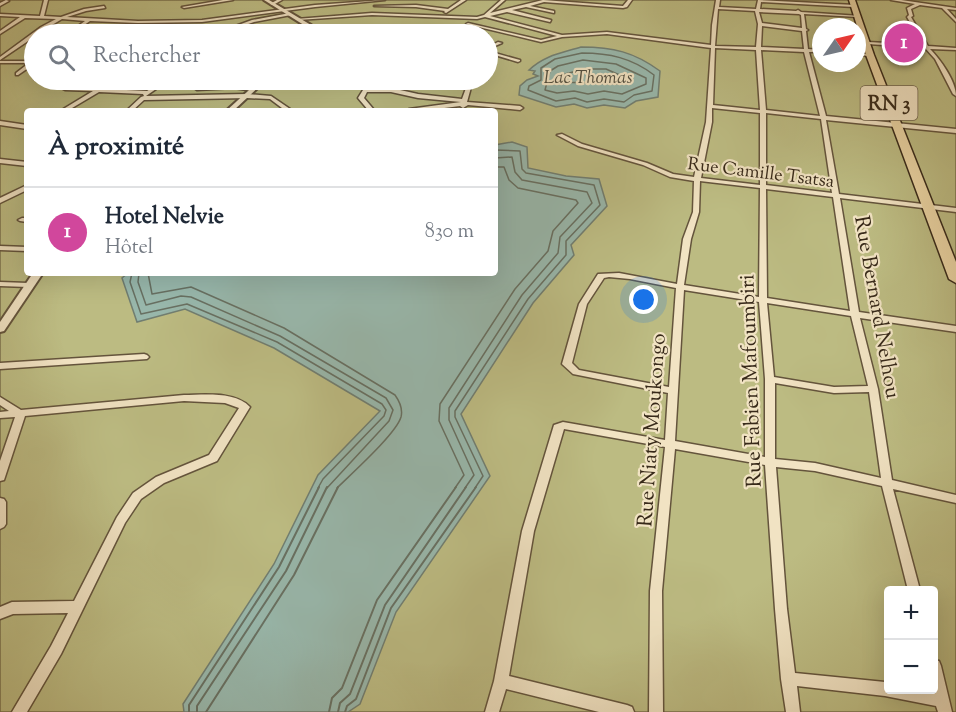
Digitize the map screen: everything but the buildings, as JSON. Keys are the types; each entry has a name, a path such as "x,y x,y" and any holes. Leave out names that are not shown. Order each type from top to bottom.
{"highway":[{"name":"RN 3","path":"855,7 870,55 956,279"}],"street":[{"path":"42,16 46,0"},
{"path":"182,0 187,16"},
{"path":"184,7 231,0"},
{"path":"266,0 303,24"},
{"path":"272,4 279,0"},
{"path":"352,15 383,0"},
{"path":"195,21 383,0"},
{"path":"438,16 464,0"},
{"path":"485,16 503,0"},
{"path":"298,19 417,14 477,18 546,0 623,7 630,0"},
{"path":"591,5 596,0"},
{"name":"Rue Niaty Moukongo","path":"656,712 656,591 670,444 680,287 687,239 696,212 697,180 709,122 718,0"},
{"path":"758,10 760,0 855,7"},
{"path":"893,0 956,9"},
{"path":"0,5 7,1"},
{"path":"98,1 104,7"},
{"path":"760,24 806,30 802,15 796,11 793,1"},
{"path":"920,4 909,8 911,16 909,17 926,47 937,58 956,94"},
{"path":"525,5 553,12"},
{"path":"373,6 416,6 450,10"},
{"path":"48,24 82,10 104,7"},
{"path":"97,19 104,7"},
{"path":"717,8 796,11 855,7"},
{"path":"944,8 956,21"},
{"path":"507,10 550,21"},
{"name":"Rue Fabien Mafoumbiri","path":"758,10 760,24 758,54 763,111 763,301 770,379 770,462 788,679 793,712"},
{"path":"234,17 243,24 290,14"},
{"path":"0,15 119,20 187,16 196,24"},
{"path":"0,33 25,16"},
{"path":"485,16 562,36"},
{"path":"468,24 477,18"},
{"path":"83,24 90,19"},
{"path":"114,24 119,20"},
{"name":"Rue Bernard Nelhou","path":"806,30 806,51 823,117 855,314 873,389 887,485 913,586"},
{"path":"498,31 541,41 562,36 617,34 713,47 812,51"},
{"path":"0,60 24,43"},
{"path":"868,43 956,49"},
{"path":"498,54 518,61"},
{"path":"866,55 870,55"},
{"path":"0,60 24,61"},
{"path":"18,74 24,70"},
{"path":"86,90 147,93"},
{"path":"132,108 152,90"},
{"path":"183,99 194,90"},
{"path":"233,108 252,90"},
{"path":"369,108 361,98 365,91 391,90 463,106"},
{"path":"463,106 468,90"},
{"path":"66,108 96,91"},
{"path":"143,98 246,96 271,98 286,108"},
{"path":"441,108 473,103 520,108"},
{"path":"709,106 956,131"},
{"path":"0,122 24,119"},
{"path":"0,122 24,126"},
{"name":"Rue Camille Tsatsa","path":"560,135 580,145 645,164 672,176 956,210"},
{"path":"0,161 24,164"},
{"path":"0,201 24,189"},
{"path":"0,248 24,249"},
{"path":"672,391 576,372 567,364 583,304 601,276 610,275 763,301 956,329"},
{"path":"0,329 36,276"},
{"path":"0,285 28,285"},
{"path":"764,288 784,304"},
{"path":"0,366 144,357"},
{"path":"770,379 834,390 873,389"},
{"path":"0,415 184,398 241,403 245,407 213,458 160,480 137,496 121,520 56,650 19,712"},
{"path":"0,400 21,414"},
{"path":"0,477 21,414"},
{"path":"492,712 501,681 528,531 558,427 563,425 770,462 815,467 956,499"},
{"path":"0,502 0,524"},
{"path":"0,612 25,607 76,607"},
{"path":"788,679 885,689 944,706"},
{"path":"501,681 627,712"},
{"path":"938,684 944,706"}],"shaded area":[{"path":"0,0 956,0 956,712 0,712"}],"water":[{"name":"Lac Thomas","path":"581,47 623,52 641,59 660,71 658,97 636,101 625,108 604,105 587,108 574,104 556,107 519,95 520,86 527,80 538,76 533,74 535,71 529,70 535,65 554,55"},
{"path":"512,142 527,147 528,168 566,176 599,179 607,206 571,245 574,255 533,303 461,414 490,476 396,612 360,704 348,712 184,712 183,704 274,564 318,475 380,411 274,348 185,309 137,322 122,278 124,276 498,276 498,144"}],"place":[{"name":"Hotel Nelvie","path":"904,43"}]}
